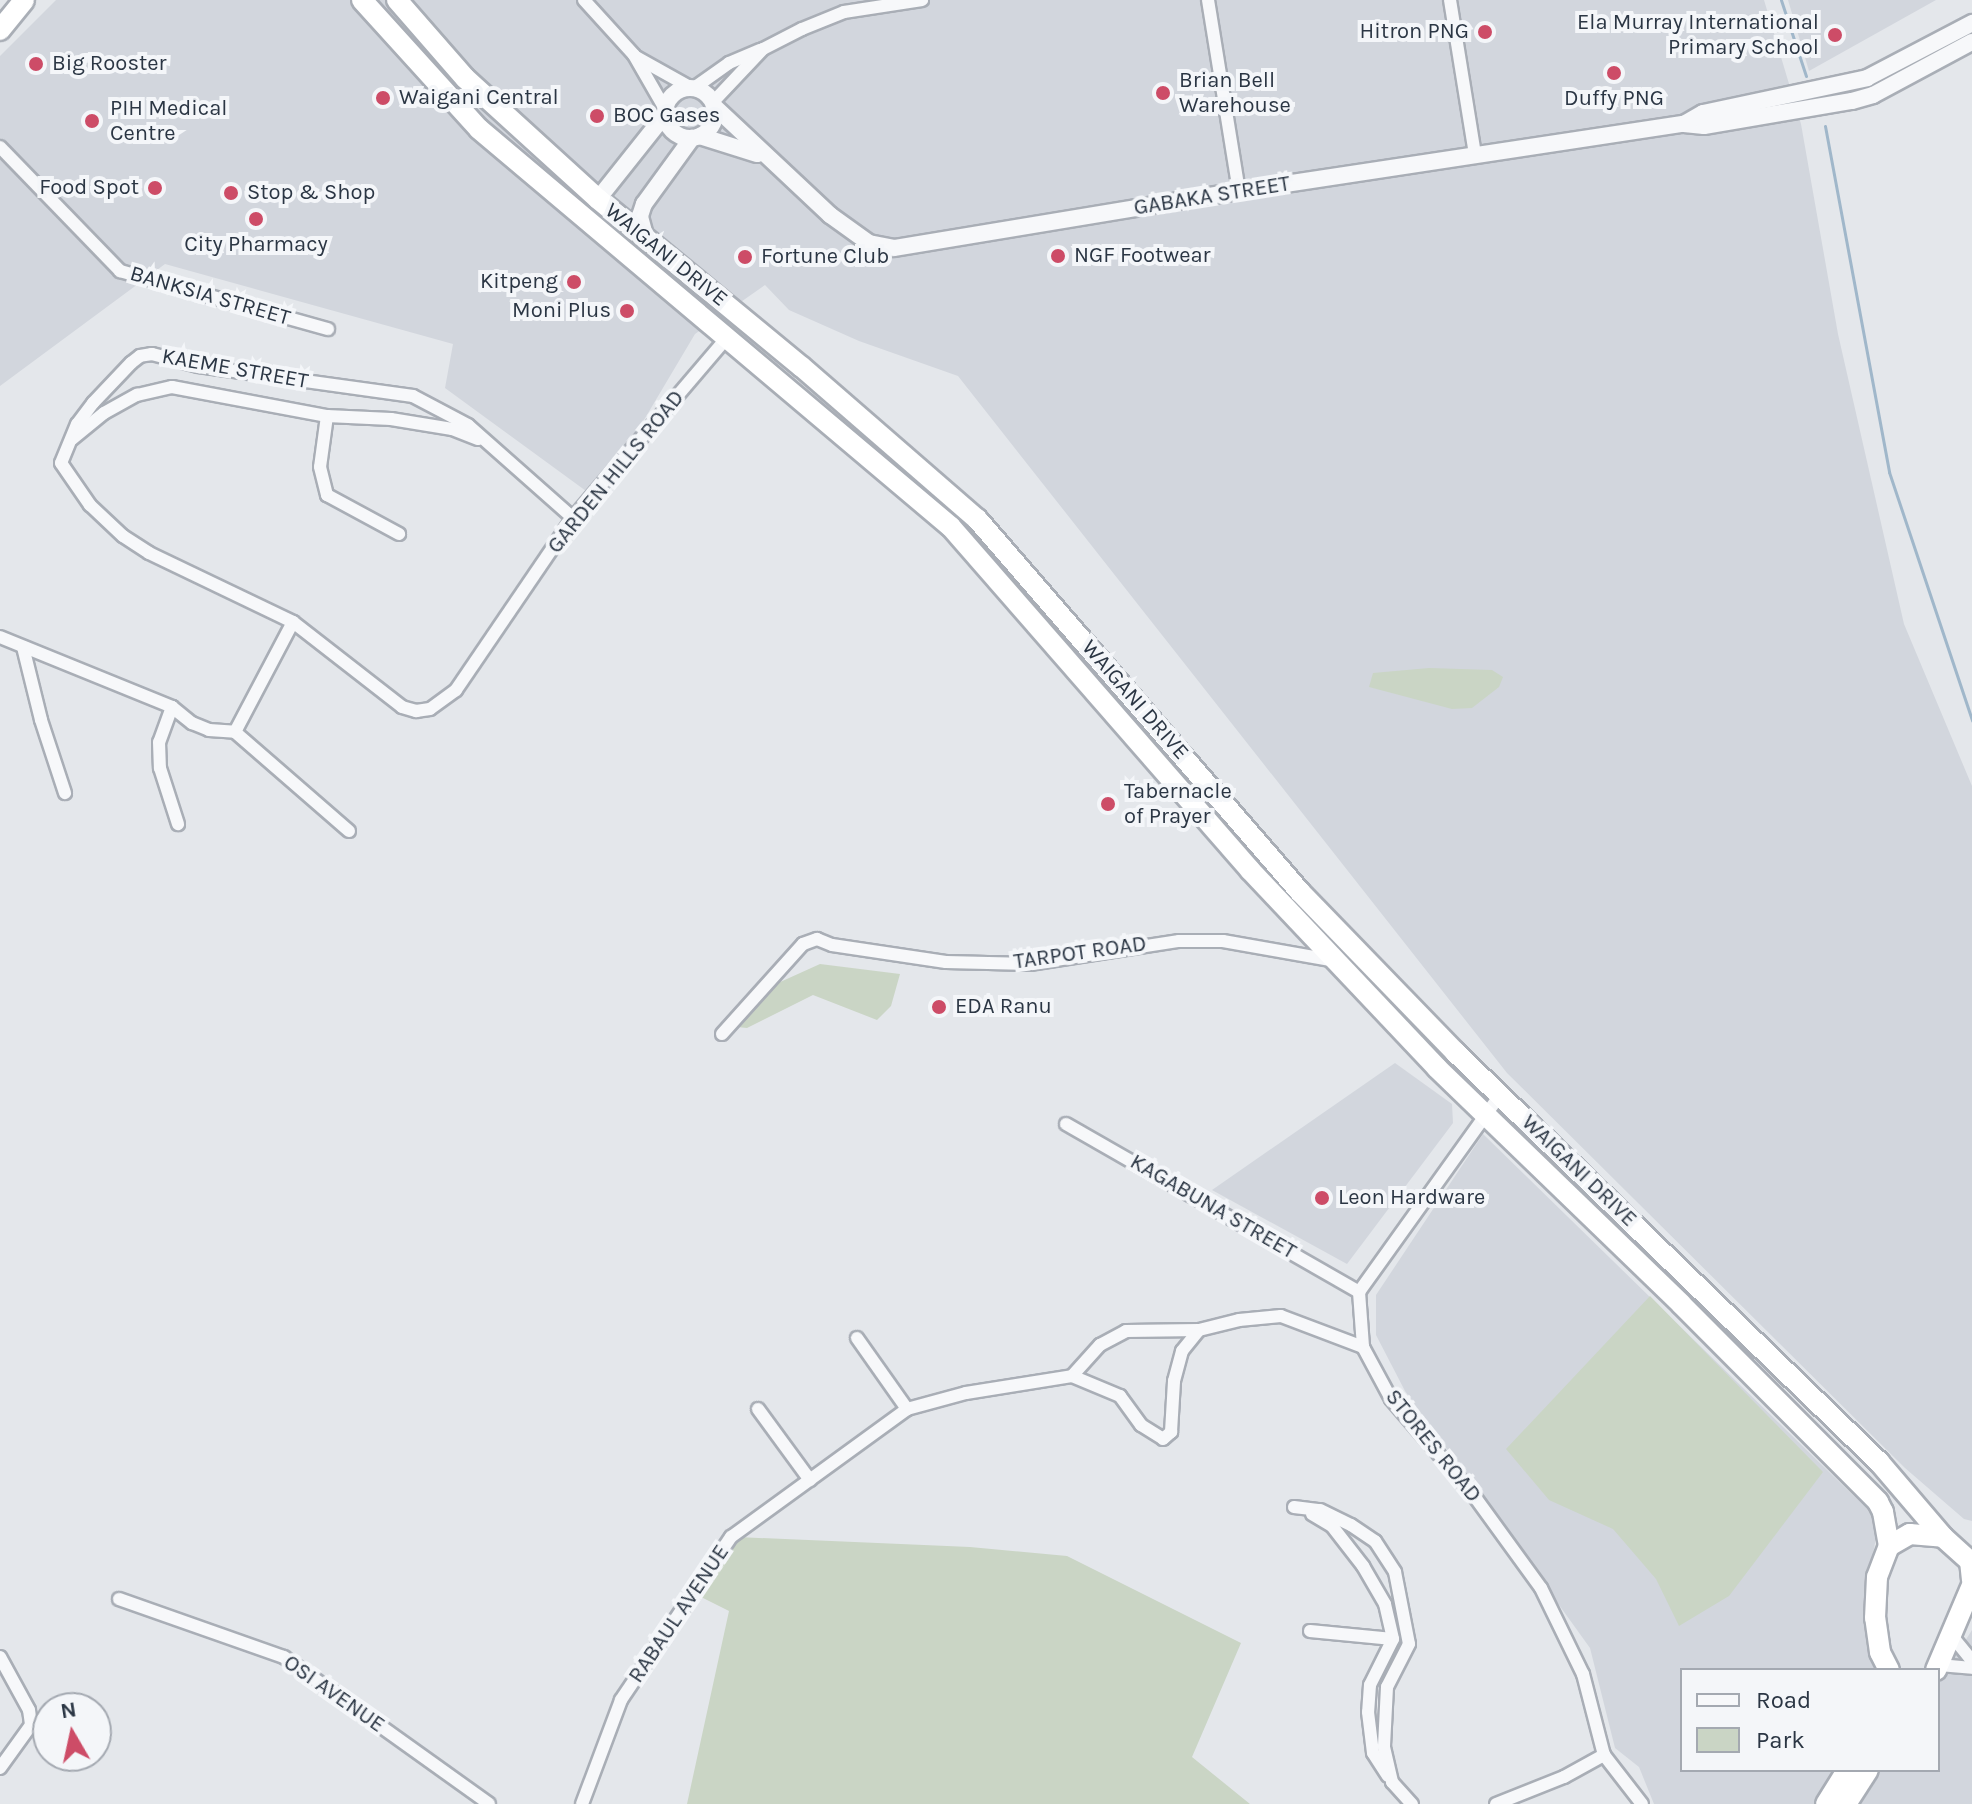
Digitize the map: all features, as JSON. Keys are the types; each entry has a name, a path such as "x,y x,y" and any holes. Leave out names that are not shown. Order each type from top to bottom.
{"highway":[{"path":"12,15 30,0"},
{"name":"WAIGANI DRIVE","path":"362,0 479,129 951,527 1250,870 1336,961 1484,1116 1681,1304 1863,1486 1883,1512 1889,1546"},
{"name":"WAIGANI DRIVE","path":"397,0 465,78 598,199 802,367 977,519 1300,892 1500,1095 1879,1462 1943,1537 1967,1550"},
{"path":"598,199 591,216 660,275 665,288"},
{"path":"802,367 812,387 882,447 874,459"},
{"path":"910,462 902,465 900,472 969,536 976,554"},
{"path":"1228,807 1232,825 1311,913 1304,927"},
{"path":"1884,1664 1875,1618 1877,1577 1889,1546 1910,1534 1943,1537"},
{"path":"1937,1668 1968,1607 1972,1583 1967,1550"},
{"path":"1826,1804 1846,1772"},
{"path":"1846,1804 1867,1772"}],"street":[{"path":"584,0 634,55 677,135 696,137"},
{"path":"598,199 664,113 673,94 692,88 729,63 844,12 922,0"},
{"path":"1208,0 1239,191"},
{"path":"1450,0 1475,155"},
{"name":"GABAKA STREET","path":"1684,124 1703,113 1867,78 1972,23"},
{"name":"GABAKA STREET","path":"714,105 769,160 856,234 869,243 894,248 1239,191 1684,124 1704,126 1852,101 1873,95 1972,42"},
{"path":"646,239 640,216 644,204 696,137 713,124 714,105 763,49"},
{"path":"634,55 692,88 703,91 714,105"},
{"name":"GABAKA STREET","path":"696,137 739,146 769,160"},
{"name":"BANKSIA STREET","path":"0,147 120,271 328,329"},
{"name":"GARDEN HILLS ROAD","path":"456,690 573,518 727,338"},
{"name":"KAEME STREET","path":"456,690 430,709 416,711 402,707 293,622 149,553 123,536 90,505 61,463 77,424 114,380 140,356 152,354 198,366 413,396 468,425 573,518"},
{"path":"70,441 104,413 137,395 172,387 327,416 391,419 452,429 484,442"},
{"path":"327,416 320,467 327,495 399,534"},
{"path":"235,732 293,622"},
{"path":"0,637 172,707 201,726 235,732 349,831"},
{"path":"23,647 41,720 65,793"},
{"path":"172,707 159,742 160,768 178,824"},
{"name":"TARPOT ROAD","path":"722,1034 803,944 817,939 832,945 960,962 1030,964 1179,941 1223,941 1336,961"},
{"path":"1359,1292 1500,1095"},
{"name":"KAGABUNA STREET","path":"1066,1124 1359,1292"},
{"name":"STORES ROAD","path":"1359,1292 1363,1347 1391,1399 1472,1493 1541,1588 1583,1674 1604,1755 1642,1804"},
{"path":"1072,1376 1100,1345 1126,1331 1199,1330 1239,1320 1281,1316 1363,1347"},
{"path":"857,1338 907,1409 966,1393 1072,1376 1120,1396 1141,1425 1163,1439 1171,1432 1174,1381 1182,1351 1199,1330"},
{"path":"758,1409 810,1480"},
{"name":"RABAUL AVENUE","path":"582,1804 621,1700 731,1537 907,1409"},
{"path":"1392,1782 1383,1723 1387,1687 1409,1644 1395,1572 1375,1541 1320,1510 1298,1507 1332,1526 1363,1566 1385,1604 1393,1639 1370,1685 1368,1712 1373,1753 1392,1782 1412,1804"},
{"name":"OSI AVENUE","path":"119,1599 284,1657 489,1804"},
{"path":"1310,1631 1393,1639"},
{"path":"1952,1636 1972,1661"},
{"path":"0,1657 29,1710 31,1725 0,1768"},
{"path":"1937,1668 1972,1668"},
{"path":"1496,1804 1564,1777 1604,1755"}],"shaded area":[{"path":"56,0 1764,0 1801,124 1838,334 1904,624 1972,786 1972,1521 1964,1519 1905,1468 1507,1073 958,376 859,341 789,310 765,285 695,334 597,499 445,388 453,344 165,264 0,386 0,56"},
{"name":"Ela Murray International Primary School","path":"1788,0 1936,0 1809,71"},
{"path":"1395,1063 1452,1104 1453,1123 1347,1264 1212,1190"},
{"path":"1483,1134 1867,1509 1878,1527 1868,1581 1876,1668 1680,1668 1680,1772 1835,1772 1814,1804 1654,1804 1639,1767 1615,1748 1590,1648 1405,1391 1376,1335 1376,1295"},
{"path":"1972,1630 1972,1804 1854,1804 1877,1772 1940,1772 1940,1681"}],"green space":[{"path":"1429,668 1492,670 1503,677 1499,687 1472,708 1452,709 1369,687 1373,673"},
{"path":"820,964 900,974 891,1006 877,1020 813,995 747,1028 737,1027 737,1022 778,983"},
{"path":"1650,1296 1823,1472 1729,1596 1679,1626 1656,1579 1613,1529 1549,1500 1506,1449"},
{"path":"737,1537 970,1547 1067,1556 1241,1643 1192,1757 1250,1804 687,1804 729,1611 701,1597"}],"waterway":[{"path":"1781,0 1806,76"},
{"path":"1825,126 1889,472 1972,720"}],"place":[{"name":"Hitron PNG","path":"1485,32"},
{"name":"Ela Murray International Primary School","path":"1835,35"},
{"name":"Big Rooster","path":"36,64"},
{"name":"Duffy PNG","path":"1614,73"},
{"name":"Brian Bell Warehouse","path":"1163,93"},
{"name":"Waigani Central","path":"383,98"},
{"name":"BOC Gases","path":"597,116"},
{"name":"PIH Medical Centre","path":"92,121"},
{"name":"Food Spot","path":"155,188"},
{"name":"Stop & Shop","path":"231,193"},
{"name":"City Pharmacy","path":"256,219"},
{"name":"NGF Footwear","path":"1058,256"},
{"name":"Fortune Club","path":"745,257"},
{"name":"Kitpeng","path":"574,282"},
{"name":"Moni Plus","path":"627,311"},
{"name":"Tabernacle of Prayer","path":"1108,804"},
{"name":"EDA Ranu","path":"939,1007"},
{"name":"Leon Hardware","path":"1322,1198"}]}
